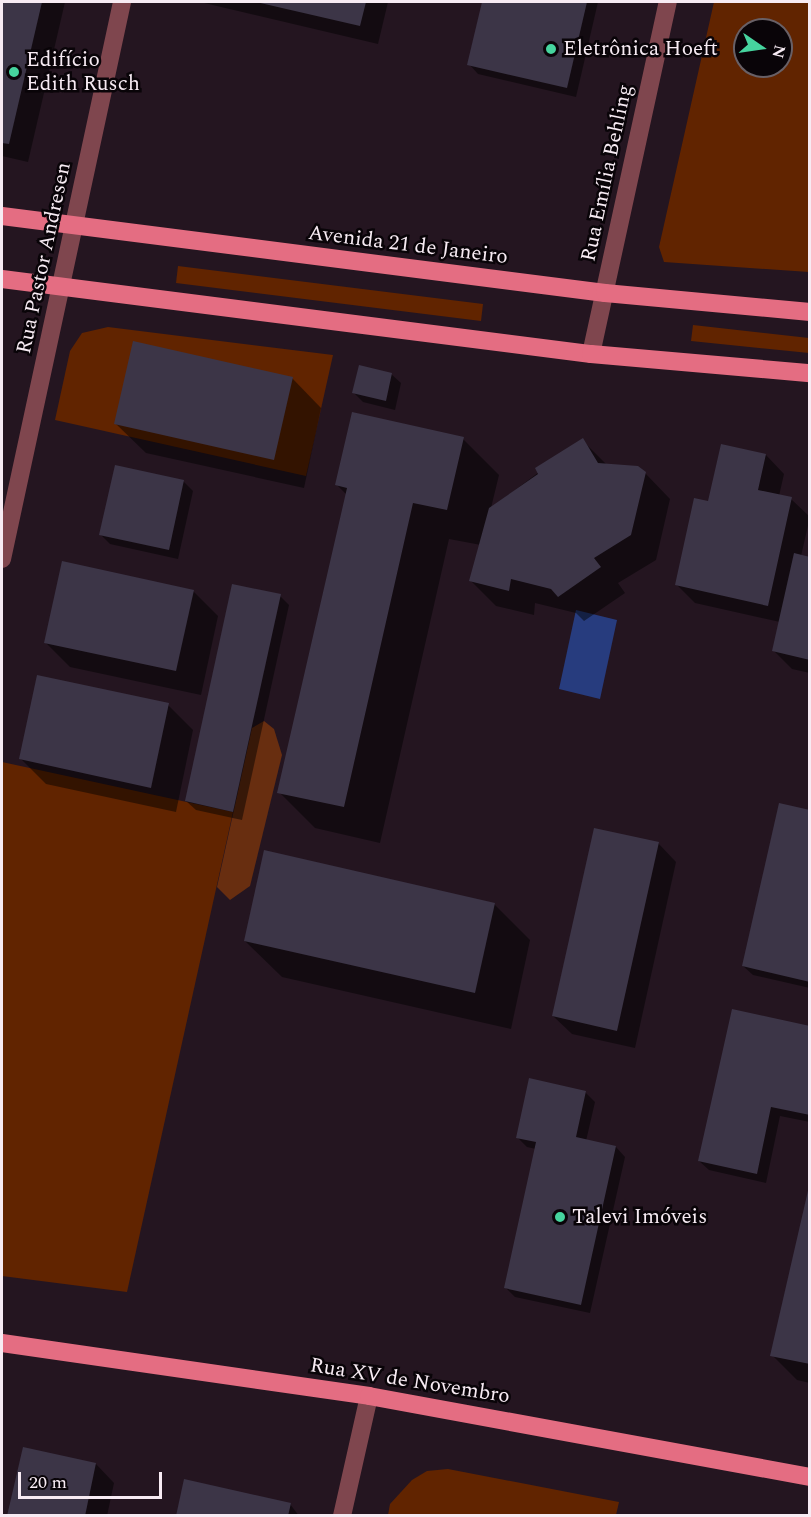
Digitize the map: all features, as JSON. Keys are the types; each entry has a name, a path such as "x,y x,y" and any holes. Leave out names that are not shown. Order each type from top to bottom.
{"main road":[{"name":"Avenida 21 de Janeiro","path":"2,216 604,293 810,312"},
{"path":"2,279 591,354 810,373"},
{"name":"Rua XV de Novembro","path":"2,1343 369,1396 810,1477"}],"street":[{"name":"Rua Pastor Andresen","path":"2,559 122,2"},
{"name":"Rua Emília Behling","path":"591,354 668,2"},
{"path":"342,1515 369,1396"}],"shaded area":[{"path":"714,2 809,2 809,272 664,262 659,247"},
{"path":"178,266 483,304 481,321 176,283"},
{"path":"693,325 809,338 809,353 691,341"},
{"path":"108,327 333,355 306,476 55,420 70,351 82,333"},
{"path":"264,721 274,729 282,755 250,886 230,900 217,887 252,728"},
{"path":"2,762 233,812 127,1292 2,1276"},
{"path":"448,1469 619,1502 616,1515 388,1515 390,1504 412,1480 427,1471"}],"water":[{"path":"576,610 617,620 600,699 559,689"}],"building":[{"name":"Edifício Edith Rusch","path":"2,2 42,2 9,144 2,143"},
{"path":"256,2 366,2 360,26"},
{"path":"482,2 587,2 567,88 467,65"},
{"path":"133,341 293,377 274,460 114,424"},
{"path":"359,365 392,373 386,401 352,393"},
{"path":"352,412 464,437 447,510 413,503 344,807 277,793 347,488 335,485"},
{"path":"583,438 598,463 638,466 646,472 631,535 594,558 601,567 558,597 551,589 511,579 509,591 469,581 489,508 538,474 535,468"},
{"path":"721,444 766,454 758,490 792,497 768,606 675,585 694,498 708,501"},
{"path":"115,465 184,480 169,550 99,535"},
{"path":"794,553 810,557 810,660 772,651"},
{"path":"62,561 194,590 176,671 44,643"},
{"path":"232,584 281,594 233,812 185,801"},
{"path":"37,675 169,703 151,788 19,759"},
{"path":"779,803 810,810 810,982 742,966"},
{"path":"594,828 659,842 617,1031 552,1016"},
{"path":"264,850 495,903 475,993 244,941"},
{"path":"732,1009 810,1026 810,1115 771,1107 757,1174 698,1161"},
{"name":"Talevi Imóveis","path":"529,1078 586,1091 576,1137 616,1146 581,1305 504,1288 536,1142 516,1138"},
{"path":"810,1182 810,1364 770,1356"},
{"path":"23,1447 96,1463 85,1516 7,1516"},
{"path":"184,1479 291,1503 288,1516 176,1516"}],"place":[{"name":"Eletrônica Hoeft","path":"551,49"},
{"name":"Edifício Edith Rusch","path":"14,72"},
{"name":"Talevi Imóveis","path":"560,1217"}]}
